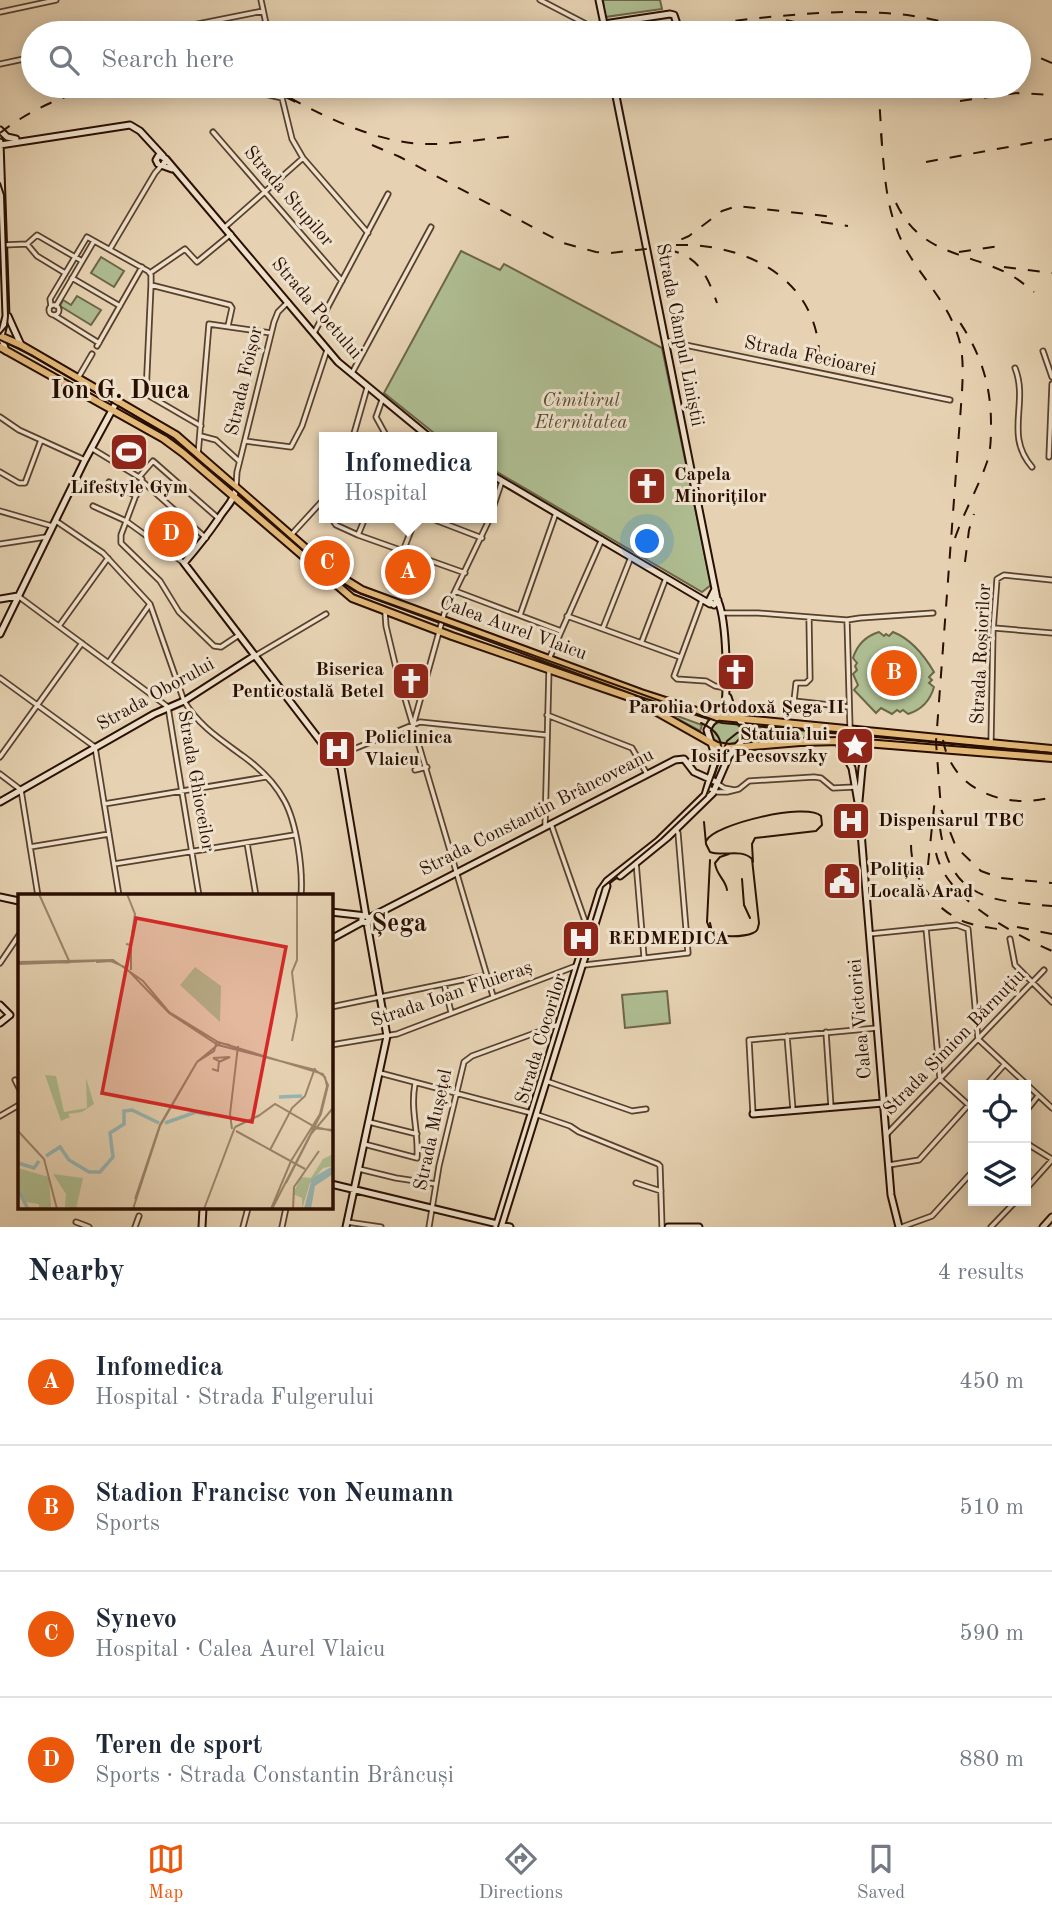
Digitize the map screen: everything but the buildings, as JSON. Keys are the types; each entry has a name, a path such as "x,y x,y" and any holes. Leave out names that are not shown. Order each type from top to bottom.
{"main road":[{"name":"Calea Aurel Vlaicu","path":"1,336 170,431 332,572 352,586 641,693 719,717 1052,749"},
{"name":"Calea Aurel Vlaicu","path":"3,349 183,453 346,594 385,612 644,703 710,743 724,748 840,741 1052,758"}],"street":[{"path":"0,12 56,0"},
{"path":"261,0 265,21"},
{"path":"540,0 580,21"},
{"path":"599,0 603,21"},
{"path":"213,21 263,11"},
{"path":"624,21 670,14 674,15 677,21"},
{"path":"0,64 21,60"},
{"path":"282,98 292,139 303,158 368,233"},
{"name":"Strada Câmpul Liniștii","path":"616,98 715,589 713,601"},
{"name":"Strada Poetului","path":"0,144 126,124 134,126 150,143 161,161 177,173 225,227 327,350 351,374 423,432"},
{"name":"Strada Poetului","path":"0,130 10,138 26,139"},
{"name":"Strada Stupilor","path":"213,132 342,281"},
{"path":"0,144 6,310 1,336 3,349"},
{"path":"225,227 303,158"},
{"path":"110,249 161,161"},
{"path":"314,333 388,194"},
{"path":"351,374 431,227"},
{"path":"150,273 185,249 197,262 231,234"},
{"path":"27,244 37,235 82,261"},
{"path":"54,315 59,311 50,299 87,237 150,273 146,390 148,396 201,426"},
{"path":"94,241 49,312 98,344 142,267"},
{"path":"3,245 27,244"},
{"path":"27,244 37,256 65,273"},
{"path":"72,278 120,306"},
{"path":"151,285 230,305 232,308 228,326"},
{"name":"Strada Foișor","path":"228,481 234,478 240,462 278,312 288,302"},
{"path":"6,310 21,345"},
{"path":"195,452 201,438 209,324 271,333"},
{"name":"Strada Fecioarei","path":"664,341 950,400"},
{"path":"245,441 291,447 302,426 327,350"},
{"path":"1043,351 1052,377"},
{"path":"78,378 92,354"},
{"path":"1015,368 1019,384 1018,445 1032,467"},
{"path":"1049,457 1052,384"},
{"path":"355,432 367,387"},
{"path":"382,400 376,417 384,432"},
{"path":"0,634 91,448 117,401"},
{"path":"0,417 19,429 85,460"},
{"path":"201,438 216,440 240,462"},
{"path":"0,472 19,483 25,483 41,440"},
{"path":"91,448 141,478 206,538"},
{"path":"218,519 153,461 141,478 121,535 121,543 160,581 187,620 217,648 239,635"},
{"name":"Strada Foișor","path":"236,489 237,472"},
{"path":"497,478 701,599 713,601 722,613 726,689 724,709 708,728 710,743"},
{"path":"497,496 502,481"},
{"path":"109,482 136,496"},
{"path":"184,563 206,538 234,498 236,489"},
{"path":"93,506 126,522 184,563 341,768 387,1036 346,1224 379,1227"},
{"path":"285,542 318,506"},
{"path":"0,511 54,524 108,558 150,604 184,701 201,724 266,777 286,804 301,875 301,894"},
{"path":"520,615 556,513"},
{"path":"335,523 358,535 465,573"},
{"path":"358,535 363,523"},
{"path":"403,551 414,523"},
{"path":"443,523 482,538"},
{"path":"414,723 442,620 488,523"},
{"path":"0,544 47,537"},
{"path":"549,659 602,540"},
{"path":"603,628 631,557"},
{"path":"59,626 108,558"},
{"name":"Strada Roșiorilor","path":"991,744 997,582 1000,576 1052,580"},
{"path":"642,642 666,578"},
{"path":"455,591 561,631"},
{"path":"0,599 18,596"},
{"name":"Strada Ghioceilor","path":"18,596 168,707 199,894"},
{"path":"701,599 674,674 677,678 706,681 726,689"},
{"path":"109,662 150,604"},
{"path":"385,612 390,646 493,996"},
{"path":"722,613 758,613 848,621 933,613"},
{"name":"Strada Oborului","path":"0,802 95,747 184,701 326,614"},
{"path":"567,615 680,657"},
{"path":"809,618 810,678 806,683 796,683 794,701 849,707"},
{"path":"840,741 850,730 848,621"},
{"path":"994,628 1052,633"},
{"path":"0,757 82,643"},
{"path":"549,669 546,735 548,826 583,917 591,924"},
{"path":"0,678 95,747 119,894"},
{"path":"726,689 732,710 745,733 737,747"},
{"path":"547,715 632,748 647,774"},
{"path":"850,719 868,743"},
{"path":"334,757 420,722 546,735"},
{"name":"Calea Victoriei","path":"840,741 841,750 852,768 859,805 892,1208 900,1227"},
{"name":"Strada Cocorilor","path":"710,743 716,756 715,782"},
{"name":"Calea Victoriei","path":"859,805 862,768 868,743"},
{"name":"Strada Cocorilor","path":"499,1225 591,924 606,887 675,828 711,790 729,756 737,747"},
{"name":"Strada Constantin Brâncoveanu","path":"332,938 365,919 682,758 694,772 715,782"},
{"path":"415,770 427,767"},
{"path":"0,774 21,790 38,894"},
{"path":"104,804 266,777"},
{"path":"711,790 736,790 749,781 799,777 821,778 833,789 855,787"},
{"path":"715,782 724,788 736,790"},
{"name":"Strada Ioan Fluieraș","path":"332,1045 387,1036 579,965 689,952 678,833 675,828"},
{"path":"30,847 109,834"},
{"path":"114,864 294,835"},
{"path":"247,842 256,894"},
{"path":"636,861 644,957"},
{"path":"0,897 18,901"},
{"path":"332,912 365,919"},
{"path":"869,934 961,925 968,929 978,1039 1052,1108"},
{"path":"889,1165 919,1160 968,1105 940,1079 926,928"},
{"path":"0,963 18,936"},
{"path":"1010,939 1015,965 1052,1002"},
{"name":"Strada Simion Bărnuțiu","path":"886,1135 1044,970"},
{"path":"332,1007 487,975"},
{"path":"444,984 452,1012"},
{"path":"0,1006 10,1014"},
{"path":"0,1023 10,1014 18,1013"},
{"name":"Strada Mușețel","path":"429,1227 455,1093 465,1060 560,1024"},
{"path":"877,1028 750,1040 753,1114 883,1103"},
{"path":"826,1032 831,1107"},
{"path":"786,1036 793,1110"},
{"path":"990,1080 1004,1065"},
{"path":"380,1073 533,1113 570,1126 660,1166 662,1227"},
{"path":"15,1080 18,1086"},
{"path":"543,1080 632,1111 646,1109"},
{"path":"364,1144 417,1158 417,1134 412,1108 415,1084"},
{"path":"1031,1105 1038,1096"},
{"path":"0,1116 18,1106"},
{"path":"369,1122 417,1134"},
{"path":"1031,1146 1052,1159 1031,1183"},
{"path":"359,1169 436,1184"},
{"path":"900,1227 932,1216 968,1176"},
{"path":"636,1183 661,1191"},
{"path":"332,1184 510,1227"},
{"path":"991,1227 1011,1206"},
{"path":"135,1227 139,1216"},
{"path":"1043,1227 1052,1217"},
{"path":"76,1222 89,1227"},
{"path":"668,1227 699,1227"}],"green space":[{"path":"603,0 660,0 662,9 605,17"},
{"name":"Cimitirul Eternitatea","path":"461,251 500,270 504,264 662,348 711,585 702,592 497,472 497,432 433,432 384,393"},
{"path":"101,257 124,271 114,287 91,273"},
{"path":"77,296 101,310 91,325 60,306 63,300 71,305"},
{"path":"879,632 889,636 893,632 906,639 934,672 929,677 932,680 929,683 934,687 930,697 921,707 908,714 897,710 892,714 881,708 876,713 854,690 858,685 853,674 857,670 857,663 853,658 855,653 866,639"},
{"path":"546,661 672,704 669,713 702,725 700,731 642,700 545,665"},
{"path":"722,721 732,722 739,727 742,733 739,742 724,745 714,740 711,730 715,724"},
{"path":"754,724 826,730 826,738 751,743 753,733 787,735 788,731 753,727"},
{"path":"667,991 670,1023 625,1028 622,995"}],"tram line":[{"path":"0,183 4,195 8,316 7,326 0,334"},
{"path":"0,340 33,356 166,434 236,491 331,575 354,591 722,723 1052,753"},
{"path":"701,723 718,736 720,758"},
{"path":"498,1227 603,887 661,839 706,796 727,741 737,733 751,729"},
{"path":"706,841 725,828 761,817 798,812 812,812 821,816 822,825 816,831 755,838 752,844 753,862"},
{"path":"704,822 706,844 710,852 738,853 752,859 759,923 755,932 732,936 712,932 710,923"},
{"path":"727,890 715,863 720,857 729,854"},
{"path":"710,860 707,922 711,932"},
{"path":"742,879 744,905 750,918"}],"railway":[{"path":"731,21 837,12 894,14 939,21"},
{"path":"786,20 790,21"},
{"path":"1031,54 1052,63"},
{"path":"1031,94 1052,95"},
{"path":"0,133 26,116 63,98"},
{"path":"288,98 298,103"},
{"path":"290,98 342,123 398,141 435,144 517,136"},
{"path":"879,98 882,144"},
{"path":"960,101 981,98"},
{"path":"881,134 887,195 897,230 910,257 951,319 962,355 962,392 936,742 941,809 956,847 981,871 1000,878 1052,883"},
{"path":"926,162 1052,139"},
{"path":"372,145 400,157 563,243 596,252 646,249 673,243 689,236 722,211 737,206 834,217"},
{"path":"896,203 906,220 930,242 1007,273 1034,292"},
{"path":"821,222 848,226"},
{"path":"676,245 704,246 732,252 757,261 779,275 797,292 810,314 818,339 819,369"},
{"path":"959,252 999,246"},
{"path":"667,250 687,256 700,268 717,303"},
{"path":"1004,267 1052,273"},
{"path":"955,538 987,462 991,429 989,395 983,368 957,318"},
{"path":"965,562 974,514"},
{"path":"943,740 948,758 957,772 969,784 984,792 1017,801 1052,797"},
{"path":"928,865 935,798"},
{"path":"940,828 945,852 953,870 964,883 993,898 1052,906"},
{"path":"911,845 915,869 920,880 926,891 943,909 965,922 1008,931"},
{"path":"936,853 942,870 967,899 1000,924 1052,951"},
{"path":"1017,927 1052,934"}],"place":[{"name":"Lifestyle Gym","path":"129,452"},
{"name":"Capela Minoriților","path":"647,486"},
{"name":"Teren de sport","path":"171,534"},
{"name":"Synevo","path":"327,563"},
{"name":"Infomedica","path":"408,572"},
{"name":"Parohia Ortodoxă Șega II","path":"736,672"},
{"name":"Stadion Francisc von Neumann","path":"894,673"},
{"name":"Biserica Penticostală Betel","path":"411,681"},
{"name":"Statuia lui Iosif Pecsovszky","path":"855,746"},
{"name":"Policlinica Vlaicu","path":"337,749"},
{"name":"Dispensarul TBC","path":"851,821"},
{"name":"Poliția Locală Arad","path":"842,881"},
{"name":"REDMEDICA","path":"581,939"}],"district":[{"name":"Ion G. Duca","path":"120,391"},
{"name":"Șega","path":"399,924"}]}
